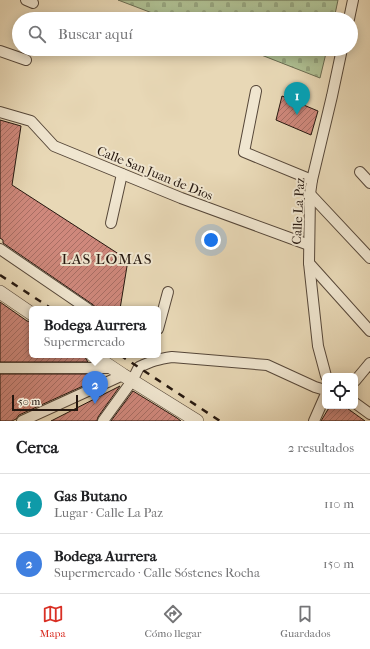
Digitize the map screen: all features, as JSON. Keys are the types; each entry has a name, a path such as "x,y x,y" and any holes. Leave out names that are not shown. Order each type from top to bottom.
{"street":[{"path":"349,12 352,0"},
{"path":"0,52 12,56"},
{"path":"13,56 26,60"},
{"name":"Calle La Paz","path":"325,373 318,346 309,263 310,194 341,56"},
{"path":"256,91 244,152 312,180"},
{"name":"Calle San Juan de Dios","path":"0,112 31,122 54,146 235,218 309,245"},
{"path":"360,172 370,183"},
{"path":"111,223 122,174"},
{"path":"310,194 370,258"},
{"path":"0,249 84,306"},
{"path":"309,263 370,331"},
{"path":"0,292 29,312"},
{"path":"161,318 168,292"},
{"path":"161,357 267,365 322,389"},
{"path":"98,358 197,421"},
{"path":"22,421 138,367 153,358"},
{"path":"358,377 370,363"},
{"path":"0,368 123,374"},
{"path":"103,421 123,374"},
{"path":"314,421 322,403"},
{"path":"358,405 370,414"}],"green space":[{"path":"118,0 338,0 335,12 150,12"},
{"path":"264,56 325,56 320,78"}],"building":[{"path":"282,96 318,111 311,135 276,120"},
{"path":"0,120 21,126 12,185 128,260 120,306 94,306 3,243 3,240 0,238"},
{"path":"0,302 29,321 29,358 86,358 88,362 0,362"},
{"path":"0,374 99,374 103,377 19,415 12,421 0,421"},
{"path":"120,386 98,417 97,421 51,421"},
{"path":"133,391 177,418 181,421 111,421"},
{"path":"328,409 348,409 365,421 321,421"}],"railway":[{"path":"0,275 47,306"},
{"path":"125,358 220,421"}],"place":[{"name":"Gas Butano","path":"297,115"},
{"name":"Bodega Aurrera","path":"95,404"}],"district":[{"name":"LAS LOMAS","path":"107,259"}]}
